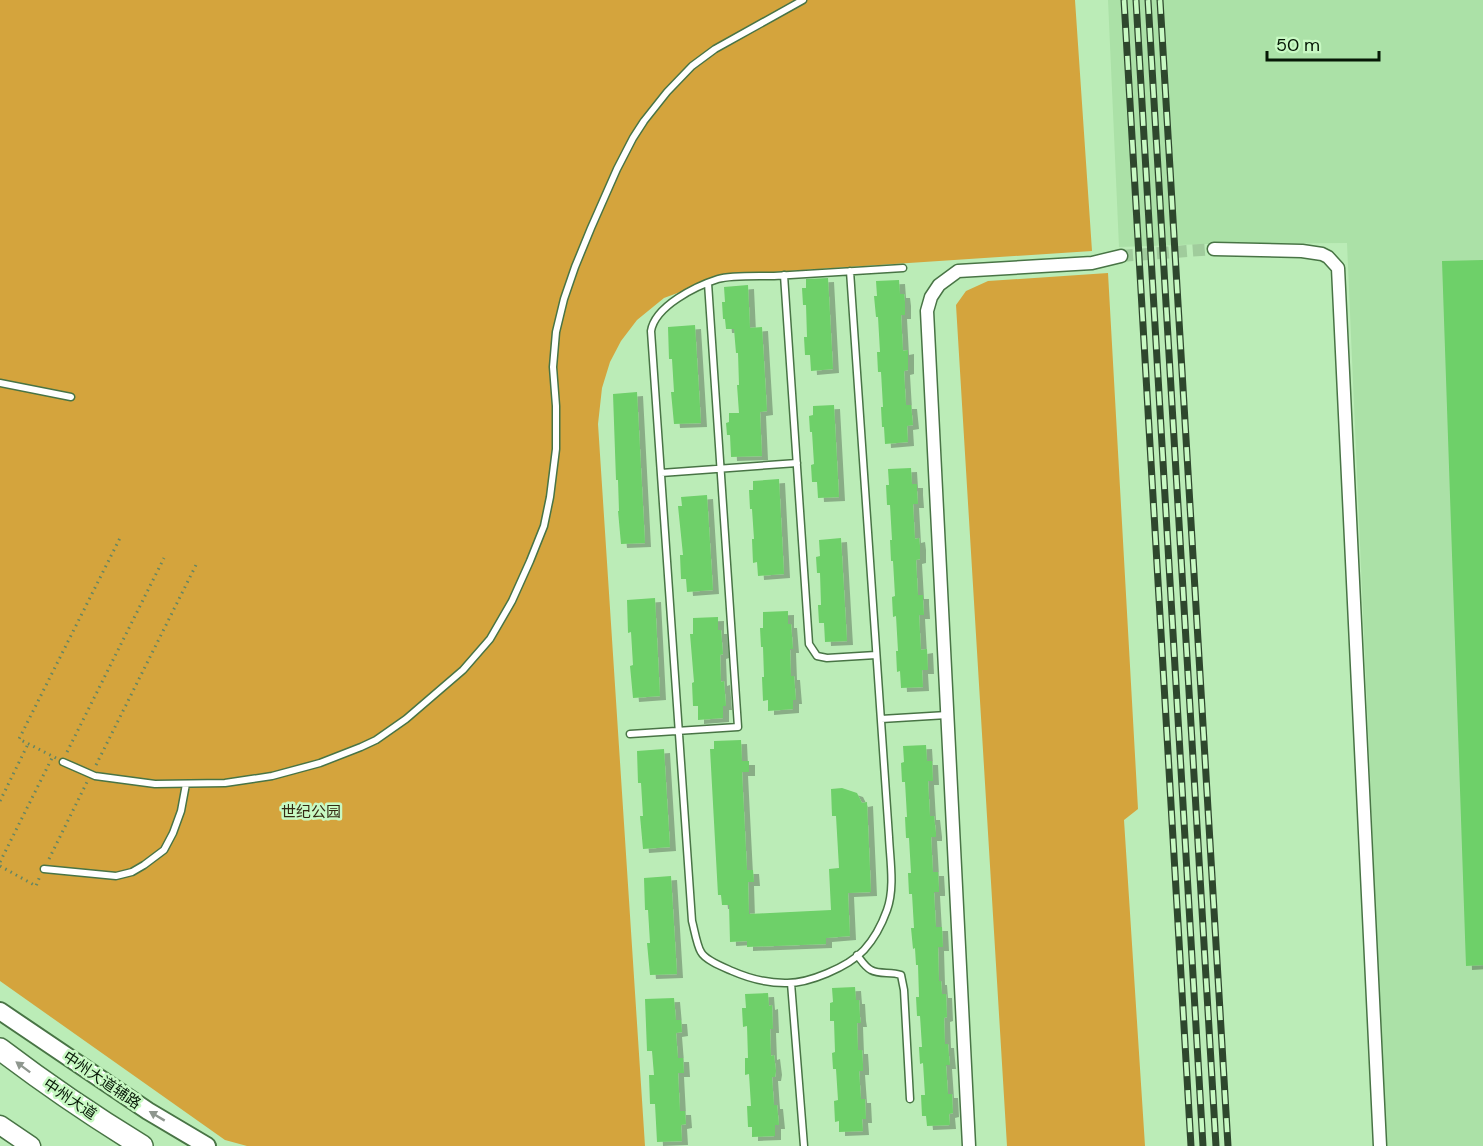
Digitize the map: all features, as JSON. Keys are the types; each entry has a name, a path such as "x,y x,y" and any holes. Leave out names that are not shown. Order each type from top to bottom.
{"highway":[{"name":"中州大道","path":"0,1049 51,1087 142,1146"}],"main road":[{"path":"0,1125 31,1146"}],"street":[{"path":"1214,249 1302,251 1322,254 1338,268 1380,1146"},
{"path":"969,1146 927,311 931,297 939,285 958,271 1092,263 1121,256"},
{"name":"中州大道辅路","path":"0,1011 148,1111 207,1146"}],"lane":[{"path":"63,762 91,775 135,782 186,784 234,782 272,776 320,763 376,740 441,690 481,650 512,601 544,526 556,449 553,366 556,332 575,267 617,168 644,121 692,66 715,49 802,0"},
{"path":"850,271 891,887 888,908 878,929 863,951 839,968 807,980 786,984 744,976 723,967 701,952 692,921 652,323 669,304 720,278 903,268"},
{"path":"784,275 809,644 817,656 827,658 876,655"},
{"path":"630,734 738,726 708,283"},
{"path":"0,383 72,397"},
{"path":"661,473 797,463"},
{"path":"881,719 947,715"},
{"path":"44,869 116,876 132,872 144,865 164,850 173,833 181,811 186,784"},
{"path":"857,955 873,971 894,972 901,975 904,990 910,1099"},
{"path":"791,983 804,1146"}],"path":[{"path":"120,536 19,739 63,762 165,558"},
{"path":"53,756 0,864 36,885 197,563"},
{"path":"0,801 28,744"}],"shaded area":[{"path":"1108,0 1483,0 1483,1146 1386,1146 1347,243 1119,247"}],"green space":[{"name":"世纪公园","path":"0,0 1075,0 1092,251 726,275 664,298 637,320 621,341 610,362 602,388 598,424 645,1146 247,1146 225,1140 0,981"},
{"path":"1108,273 1138,809 1124,820 1145,1146 1007,1146 956,305 966,291 988,281"}],"building":[{"path":"1483,260 1483,965 1466,966 1442,261"},
{"path":"828,278 833,369 811,371 810,355 805,355 806,305 803,305 802,288 806,288 806,279"},
{"path":"899,280 900,294 904,294 905,302 905,315 901,315 903,351 908,350 908,370 904,371 906,405 911,405 913,425 907,426 908,442 885,444 884,427 882,427 881,372 878,372 877,352 880,352 878,317 876,317 874,296 877,296 876,281"},
{"path":"748,285 750,328 762,327 767,411 760,412 762,456 731,457 730,435 727,435 726,423 729,422 729,413 739,413 738,353 736,353 734,329 726,329 722,302 725,302 724,287"},
{"path":"695,325 701,423 674,424 671,392 674,392 672,359 669,359 668,327"},
{"path":"637,392 645,543 621,544 613,394"},
{"path":"834,405 839,497 818,498 817,482 812,482 811,465 814,464 809,416 813,415 813,406"},
{"path":"911,468 912,484 917,484 918,504 913,504 915,539 919,538 920,546 920,559 916,560 918,595 923,595 924,615 919,615 921,650 927,649 928,670 922,670 923,687 901,688 900,671 897,672 896,651 898,651 896,616 893,617 892,597 895,596 893,561 891,561 890,505 887,505 886,485 889,485 888,469"},
{"path":"779,479 784,574 758,576 757,562 753,563 752,539 754,539 749,490 753,490 753,481"},
{"path":"707,495 713,590 687,592 686,579 681,579 680,555 683,555 678,506 682,506 681,497"},
{"path":"841,538 847,641 825,642 824,623 819,623 820,573 817,573 816,557 820,556 819,540"},
{"path":"655,598 660,696 633,698 630,666 633,665 631,632 628,633 627,600"},
{"path":"788,611 793,649 790,649 791,676 794,676 796,700 793,700 793,709 768,711 768,700 763,701 763,647 761,647 760,628 763,628 763,612"},
{"path":"718,617 723,654 720,655 721,682 724,681 726,706 723,706 723,718 698,720 698,706 693,706 692,683 694,682 690,634 693,634 693,618"},
{"path":"741,740 742,761 749,761 749,772 742,772 747,870 753,870 754,882 748,882 749,914 831,910 829,869 839,868 836,816 832,816 831,789 842,788 857,793 862,803 867,802 871,892 848,893 850,936 826,938 826,944 747,947 747,941 730,942 729,905 722,905 721,895 718,895 710,749 714,749 714,741"},
{"path":"926,745 927,761 932,761 933,781 928,781 930,816 934,816 936,833 936,837 931,837 933,872 938,872 939,888 939,892 934,892 936,927 942,927 943,947 938,947 939,981 941,981 942,994 946,994 945,1044 948,1044 950,1065 946,1065 948,1094 952,1094 953,1113 949,1114 950,1125 927,1126 926,1116 922,1116 921,1095 925,1095 923,1063 920,1064 919,1047 922,1047 920,1016 917,1016 918,965 916,965 911,928 914,928 912,894 909,894 908,873 911,873 909,838 906,838 905,782 902,782 901,763 904,762 903,746"},
{"path":"664,749 670,847 643,849 640,816 643,816 641,783 638,783 637,751"},
{"path":"671,876 677,974 650,975 647,943 650,943 648,910 645,910 644,878"},
{"path":"855,987 856,1000 859,1000 861,1023 857,1023 858,1050 862,1050 863,1065 863,1071 859,1071 861,1099 865,1099 866,1119 862,1119 863,1131 839,1132 839,1121 835,1122 834,1101 838,1100 836,1069 833,1069 832,1053 835,1052 834,1021 830,1021 830,1003 833,1002 832,988"},
{"path":"768,993 769,1006 772,1005 771,1056 774,1055 776,1071 775,1077 772,1077 774,1105 777,1105 779,1125 775,1125 775,1136 752,1137 752,1127 748,1127 747,1106 751,1106 749,1074 745,1075 745,1058 748,1058 747,1026 743,1027 742,1008 746,1008 745,994"},
{"path":"674,998 676,1020 681,1020 682,1032 676,1033 678,1058 683,1058 684,1073 678,1073 680,1111 685,1111 686,1124 681,1125 682,1141 657,1142 655,1104 650,1104 649,1075 654,1075 652,1051 647,1051 645,999"}],"tunnel":[{"path":"1121,256 1214,249"}],"railway":[{"path":"1124,0 1191,1146"},
{"path":"1136,0 1203,1146"},
{"path":"1148,0 1216,1146"},
{"path":"1160,0 1228,1146"}]}
